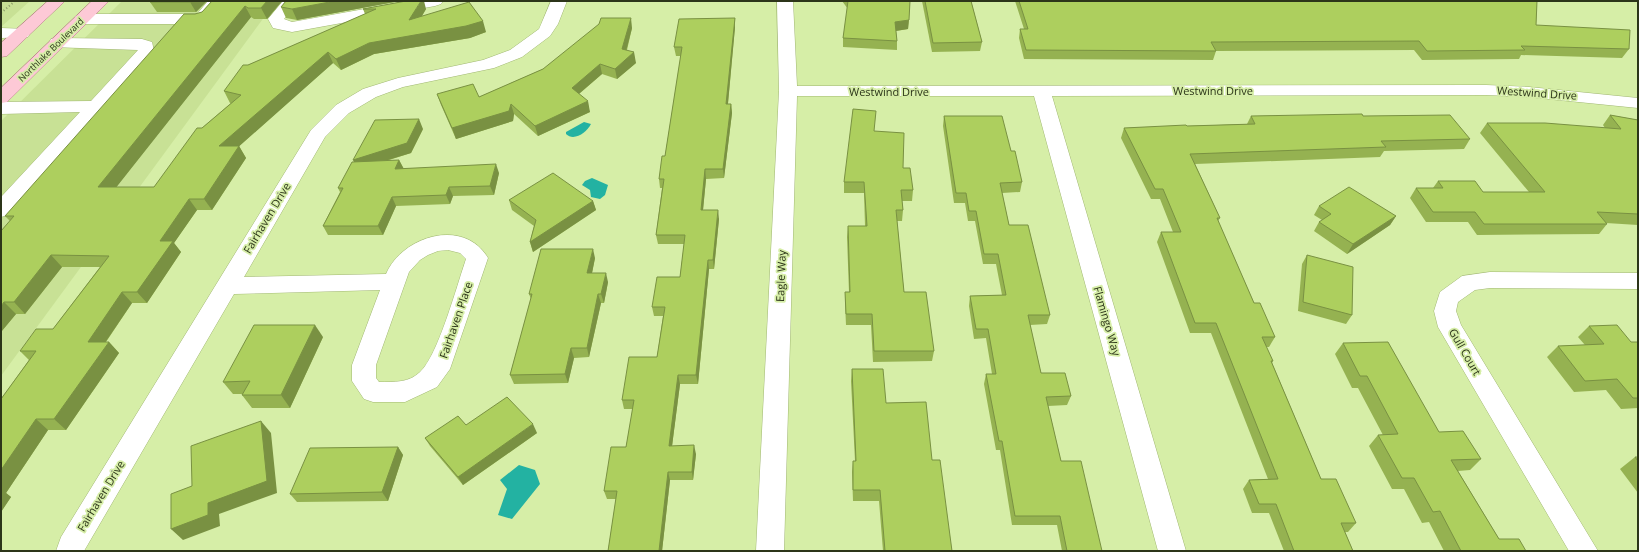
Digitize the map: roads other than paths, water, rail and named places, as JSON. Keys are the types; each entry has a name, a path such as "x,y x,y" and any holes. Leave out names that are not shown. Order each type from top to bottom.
{"main road":[{"path":"1,52 57,1"},
{"name":"Northlake Boulevard","path":"1,98 101,1"}],"street":[{"path":"82,19 202,19 217,1"},
{"path":"291,1 276,20 279,25 292,27 435,1"},
{"name":"Fairhaven Drive","path":"70,551 71,546 318,134 336,113 363,96 395,83 476,67 514,53 541,36 552,19 559,1"},
{"name":"Eagle Way","path":"770,551 788,92 785,1"},
{"path":"136,19 148,6"},
{"path":"1,33 22,33"},
{"path":"1,210 94,106 146,51 146,46 142,44 57,43"},
{"name":"Westwind Drive","path":"788,92 1486,90 1529,92 1638,103"},
{"name":"Flamingo Way","path":"1042,91 1172,551"},
{"path":"1,108 94,106"},
{"name":"Fairhaven Place","path":"451,243 467,247 476,258 442,362 428,380 405,392 373,392 364,381 364,365 394,282 400,268 415,252 432,244 451,243"},
{"name":"Gull Court","path":"1584,551 1450,327 1445,311 1448,298 1470,282 1490,280 1638,281"},
{"path":"227,286 394,282"}],"water":[{"path":"584,122 591,124 587,130 580,135 573,137 566,134 566,132"},
{"path":"592,178 608,185 605,195 600,199 591,197 590,190 582,185 585,181"},
{"path":"519,465 535,470 540,484 512,519 498,515 507,489 500,480"}]}
